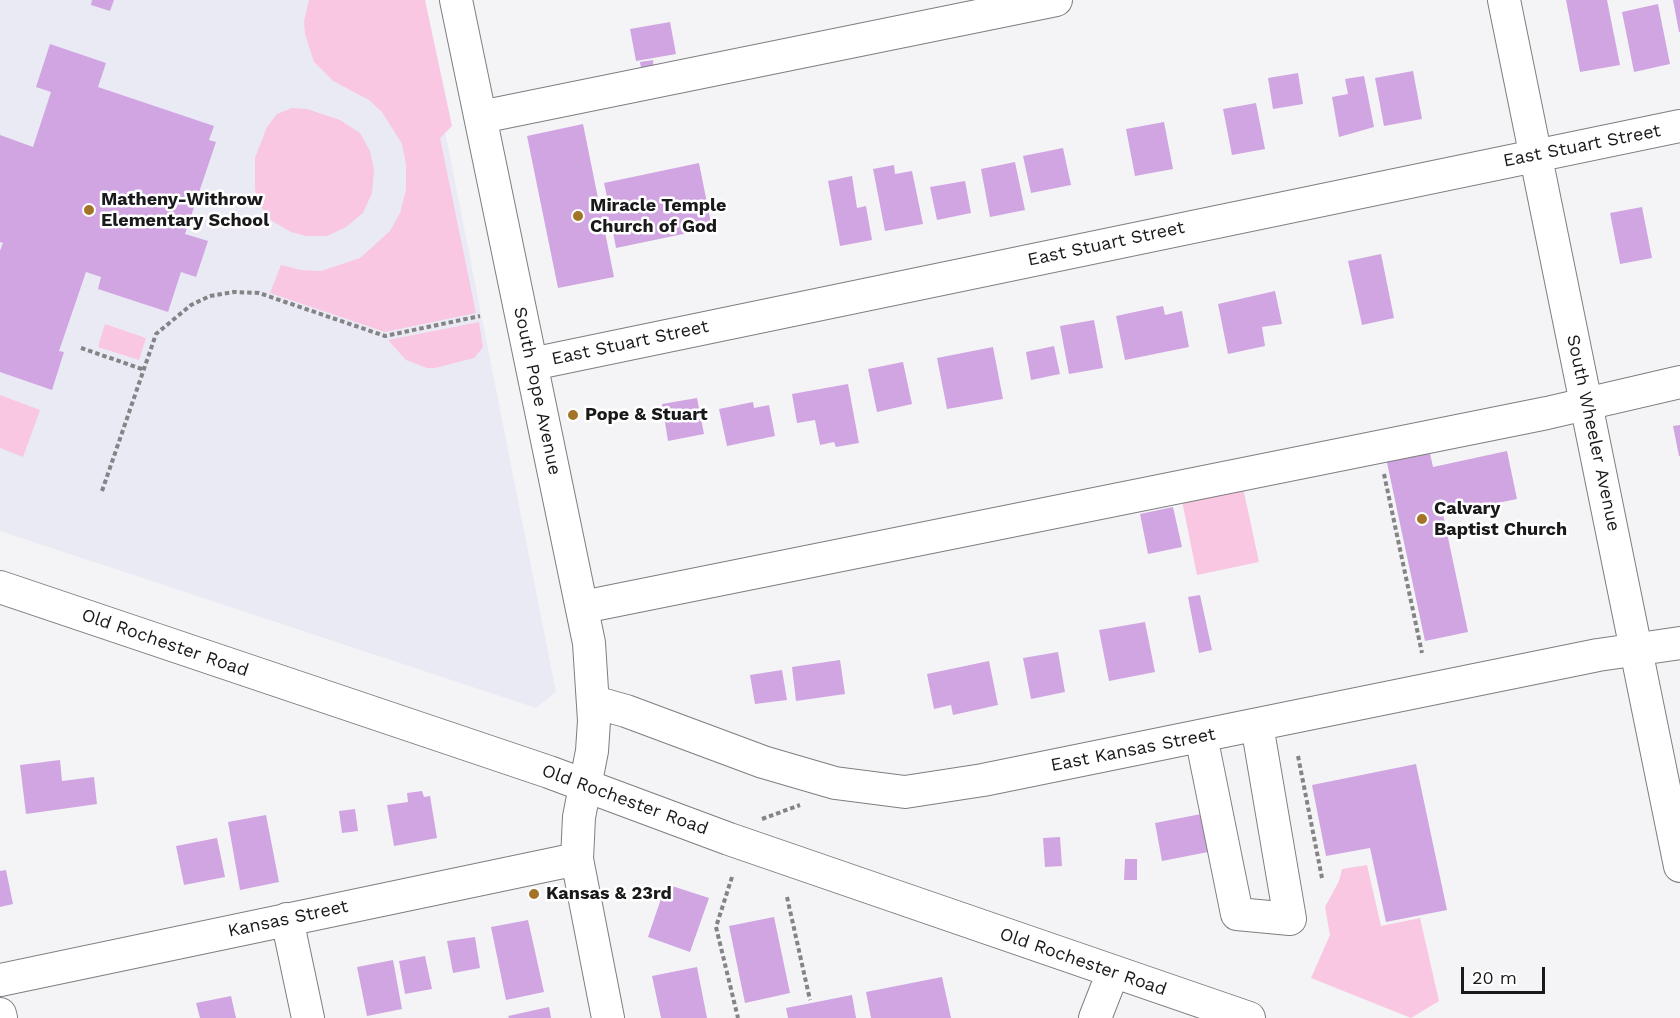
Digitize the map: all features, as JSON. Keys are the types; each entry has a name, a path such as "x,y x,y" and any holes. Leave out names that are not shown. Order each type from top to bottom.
{"street":[{"name":"South Pope Avenue","path":"456,0 583,607 593,670 592,751 579,817 577,859 608,1018"},
{"path":"481,117 556,93 1056,0"},
{"name":"South Wheeler Avenue","path":"1504,0 1680,866"},
{"name":"East Stuart Street","path":"532,363 1680,126"},
{"path":"583,607 1587,404 1628,392 1680,382"},
{"name":"Old Rochester Road","path":"0,587 585,785 729,839 1249,1018"},
{"name":"East Kansas Street","path":"594,702 626,711 762,762 834,783 905,792 983,780 1637,649 1680,643"},
{"path":"1201,736 1237,914 1290,919 1257,725"},
{"name":"Kansas Street","path":"0,980 577,859"},
{"path":"287,919 308,1018"},
{"path":"1095,1018 1113,972"}],"path":[{"path":"102,491 142,369 156,334 172,318 210,296 234,292 259,293 385,336 480,316"},
{"path":"81,348 142,369"},
{"path":"1383,467 1422,653"},
{"path":"1298,756 1322,878"},
{"path":"759,820 804,804"},
{"path":"732,877 716,927 738,1018"},
{"path":"787,897 810,1000"}],"shaded area":[{"path":"0,0 419,0 556,692 536,708 0,531"},
{"path":"309,0 425,0 452,126 440,138 476,313 385,332 270,293 281,265 301,270 321,271 360,258 390,231 400,213 406,190 406,164 402,144 382,112 369,100 333,81 314,62 305,34 304,21"},
{"path":"292,108 307,109 340,120 360,133 370,151 374,170 372,193 363,213 346,227 327,236 306,236 291,232 272,221 261,207 255,190 255,158 267,127 277,114"},
{"path":"479,322 483,347 474,358 435,368 427,368 406,360 388,340"},
{"path":"105,324 146,338 139,360 98,347"},
{"path":"0,395 40,410 23,457 0,448"},
{"path":"1242,483 1259,562 1197,575 1181,496"},
{"path":"1367,865 1381,926 1420,918 1439,1001 1411,1018 1311,978 1330,935 1325,907 1339,881 1342,869"}],"building":[{"path":"92,0 114,0 110,11 91,5"},
{"path":"1566,0 1607,0 1620,65 1580,72"},
{"path":"1673,0 1680,0 1680,32 1679,32"},
{"path":"1658,4 1670,64 1634,72 1622,12"},
{"path":"670,22 676,54 636,61 630,29"},
{"path":"50,44 106,63 98,87 214,126 209,140 216,142 185,234 208,241 196,277 181,272 168,312 98,289 101,277 86,272 59,351 64,352 52,390 0,372 0,251 3,243 0,242 0,135 33,147 51,92 36,87"},
{"path":"653,60 654,71 642,73 640,62"},
{"path":"1413,71 1422,119 1384,126 1375,78"},
{"path":"1298,73 1303,104 1273,109 1268,78"},
{"path":"1364,76 1374,127 1339,137 1332,97 1348,94 1345,79"},
{"path":"1256,103 1265,149 1232,155 1223,109"},
{"path":"1164,122 1173,169 1135,176 1126,129"},
{"path":"583,124 600,208 609,206 604,183 699,163 712,228 616,248 612,226 604,227 614,277 558,288 527,136"},
{"path":"1063,148 1071,185 1031,193 1023,156"},
{"path":"1015,162 1025,210 990,217 981,169"},
{"path":"894,165 895,174 912,171 923,224 885,231 873,169"},
{"path":"852,176 857,208 866,206 872,240 840,246 828,181"},
{"path":"965,181 971,213 937,220 930,187"},
{"path":"1642,207 1652,258 1620,264 1610,213"},
{"path":"1381,254 1394,318 1362,325 1348,261"},
{"path":"1275,291 1282,324 1262,327 1265,346 1228,354 1218,304"},
{"path":"1163,306 1165,315 1182,311 1189,347 1125,360 1116,316"},
{"path":"1094,320 1103,368 1069,374 1060,326"},
{"path":"1054,346 1060,374 1031,380 1026,352"},
{"path":"993,347 1003,399 947,409 937,358"},
{"path":"903,362 912,404 877,412 868,369"},
{"path":"848,384 859,443 836,447 834,442 820,445 815,420 797,423 792,394"},
{"path":"697,398 704,434 668,441 662,404"},
{"path":"753,402 754,408 769,405 775,436 727,446 719,409"},
{"path":"1680,425 1680,456 1679,456 1673,426"},
{"path":"1429,449 1433,467 1507,451 1517,499 1443,514 1468,632 1425,641 1386,458"},
{"path":"1173,507 1182,547 1148,554 1140,514"},
{"path":"1200,595 1212,650 1199,653 1188,597"},
{"path":"1145,622 1155,672 1109,681 1099,630"},
{"path":"1058,652 1065,692 1031,699 1023,658"},
{"path":"840,660 845,694 796,701 792,667"},
{"path":"989,661 998,705 953,715 951,705 934,709 927,674"},
{"path":"782,670 787,700 755,704 750,675"},
{"path":"60,760 62,781 94,777 97,804 26,814 20,765"},
{"path":"1416,764 1447,910 1386,922 1370,848 1326,856 1312,785"},
{"path":"422,791 424,797 430,796 437,838 394,846 387,805 408,802 407,793"},
{"path":"355,809 358,831 342,833 339,811"},
{"path":"1201,814 1208,852 1162,861 1155,823"},
{"path":"266,815 279,882 240,890 228,822"},
{"path":"1060,837 1062,866 1045,867 1043,838"},
{"path":"217,838 225,877 184,885 176,846"},
{"path":"1125,859 1137,859 1137,880 1124,880"},
{"path":"6,870 13,904 0,907 0,871"},
{"path":"666,884 709,898 690,952 648,937"},
{"path":"774,917 790,993 745,1003 729,926"},
{"path":"528,920 544,992 506,1000 491,927"},
{"path":"475,937 480,968 453,973 447,941"},
{"path":"425,956 432,989 405,994 399,961"},
{"path":"393,960 402,1009 367,1016 357,967"},
{"path":"697,967 707,1018 661,1018 652,976"},
{"path":"942,977 951,1018 871,1018 866,992"},
{"path":"852,995 856,1018 788,1018 786,1008"},
{"path":"231,996 236,1018 200,1018 196,1003"},
{"path":"549,1007 551,1018 509,1018 508,1016"}],"place":[{"name":"Matheny-Withrow Elementary School","path":"89,210"},
{"name":"Miracle Temple Church of God","path":"578,216"},
{"name":"Pope & Stuart","path":"573,415"},
{"name":"Calvary Baptist Church","path":"1422,519"},
{"name":"Kansas & 23rd","path":"534,894"}]}
